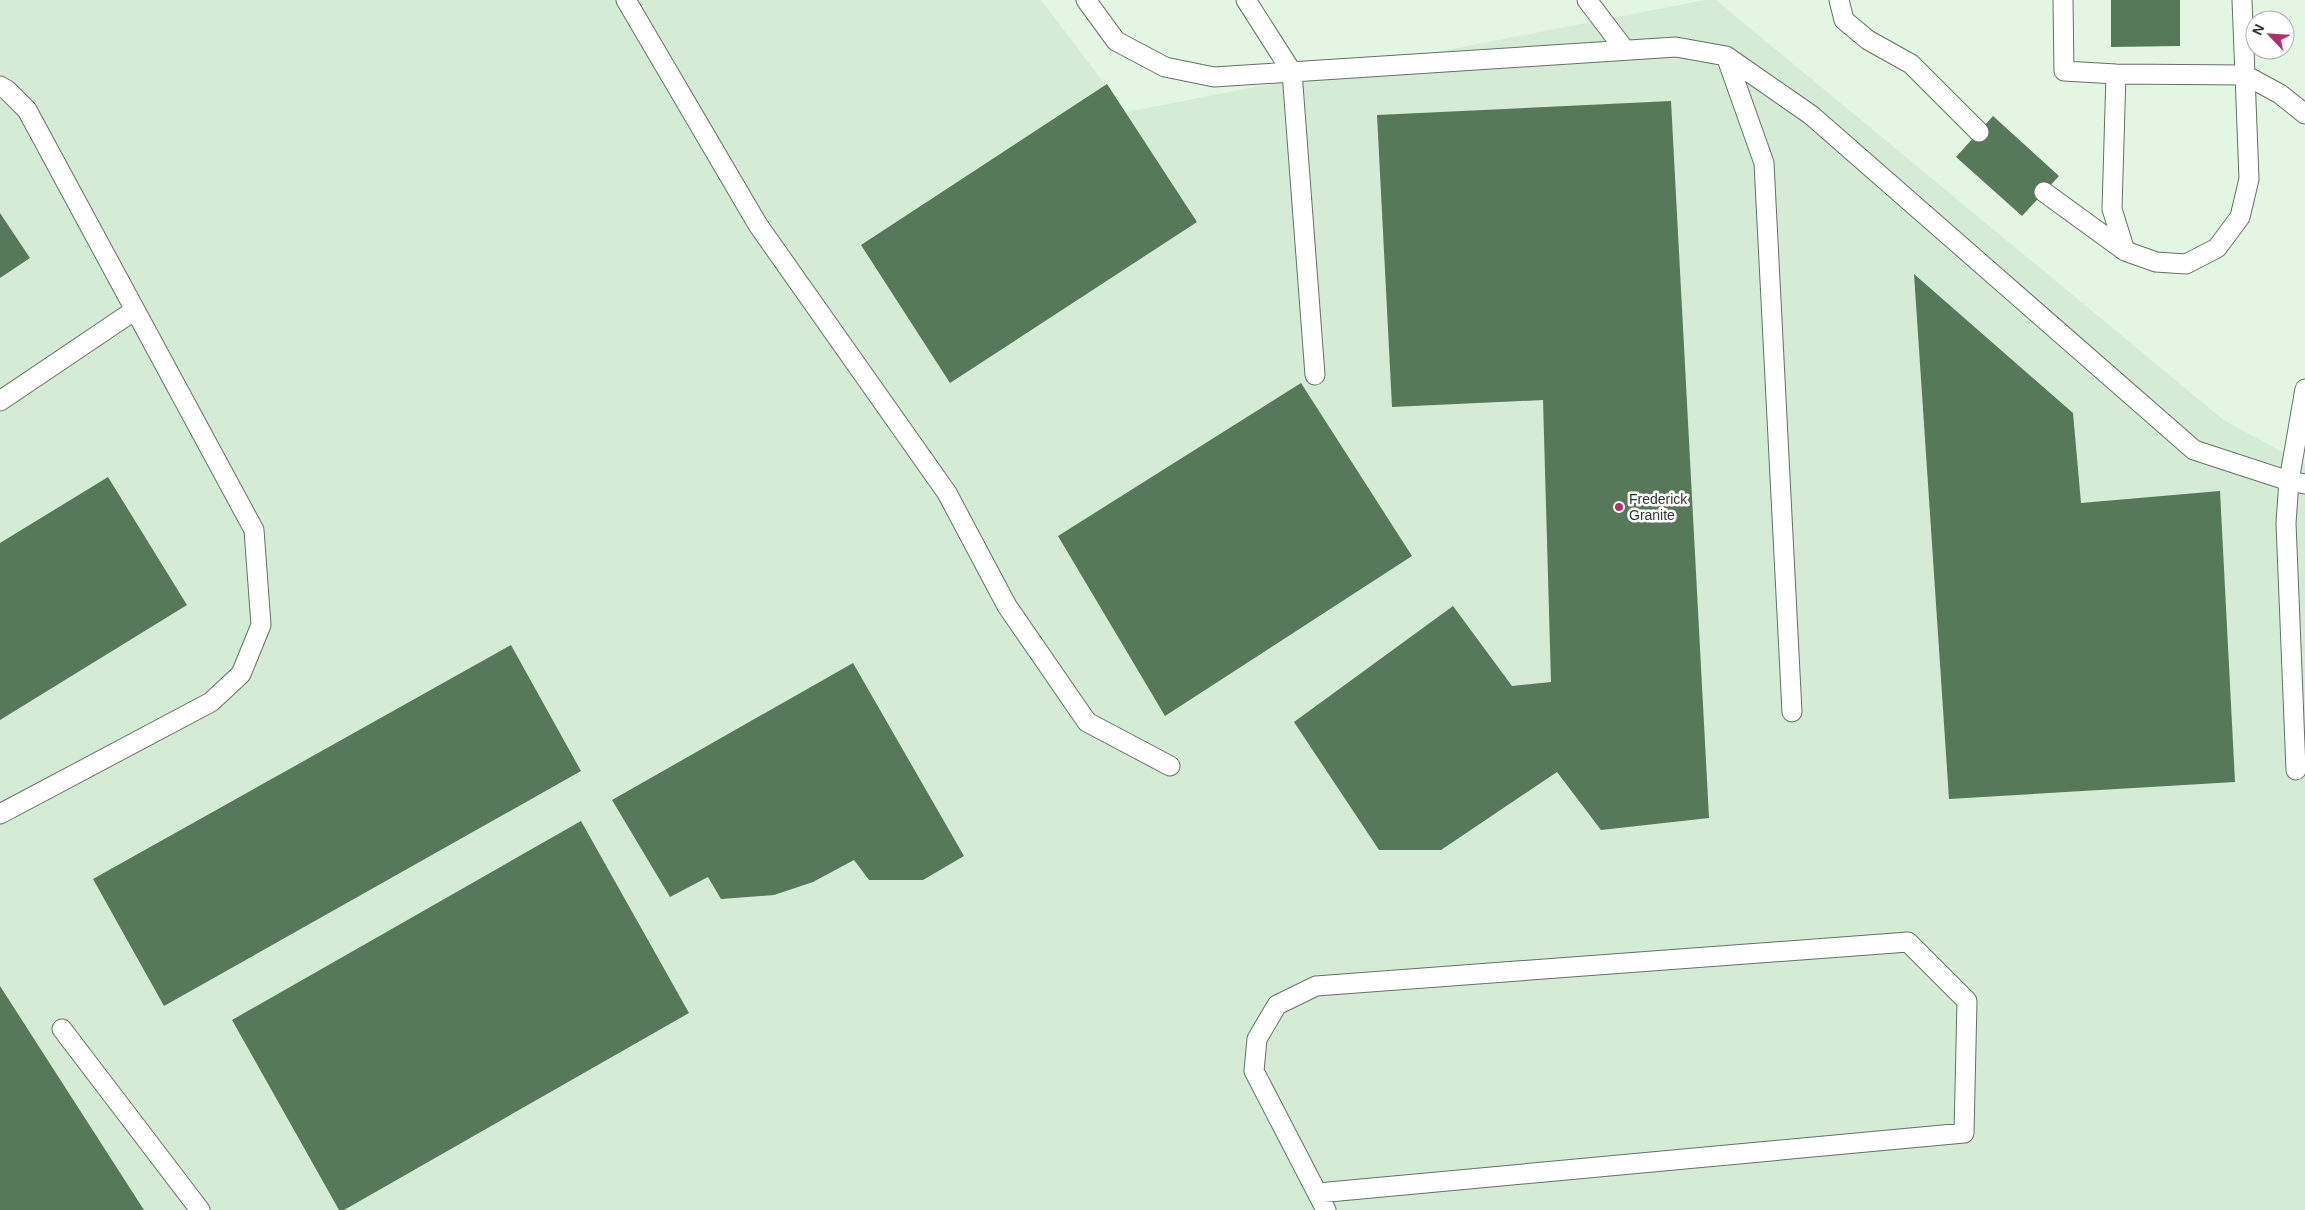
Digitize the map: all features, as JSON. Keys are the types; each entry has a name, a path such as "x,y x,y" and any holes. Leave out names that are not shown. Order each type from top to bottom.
{"lane":[{"path":"626,0 758,225 947,493 1007,606 1086,722 1170,766"},
{"path":"1086,0 1116,42 1164,67 1214,77 1676,47 1726,56 1811,114 2194,450 2297,482"},
{"path":"1246,0 1292,72 1315,375"},
{"path":"1587,0 1625,50"},
{"path":"1839,0 1844,20 1868,40 1911,64 1979,132"},
{"path":"2063,0 2064,71 2116,74 2246,75 2280,94 2305,114"},
{"path":"2044,192 2125,251 2156,262 2186,264 2217,248 2240,216 2249,178 2242,0"},
{"path":"1726,56 1764,163 1792,712"},
{"path":"2116,74 2112,209 2125,251"},
{"path":"0,86 7,90 27,110 254,530 261,625 241,674 211,702 0,814"},
{"path":"0,401 135,310"},
{"path":"2296,770 2286,523 2297,482 2305,389"},
{"path":"1318,1193 1964,1133 1967,1001 1908,942 1316,986 1277,1005 1257,1039 1254,1071 1326,1210"},
{"path":"62,1029 200,1210"}],"shaded area":[{"path":"0,0 1041,0 1126,112 1705,0 1716,0 2225,421 2305,464 2305,1210 0,1210"}],"building":[{"path":"2111,0 2180,0 2180,46 2111,47"},
{"path":"1107,84 1197,222 950,383 861,245"},
{"name":"Frederick Granite","path":"1671,101 1709,818 1601,830 1557,772 1441,850 1379,850 1294,722 1453,606 1512,686 1551,682 1543,400 1392,407 1377,115"},
{"path":"1993,116 2059,176 2022,216 1956,157"},
{"path":"0,213 30,258 0,278"},
{"path":"1914,274 2073,413 2081,503 2220,491 2235,782 1949,799"},
{"path":"1301,383 1412,556 1165,716 1058,536"},
{"path":"108,477 187,605 0,720 0,543"},
{"path":"511,645 581,771 164,1006 93,879"},
{"path":"853,663 964,856 923,880 869,880 854,860 813,882 774,895 721,899 708,877 670,897 612,800"},
{"path":"581,821 689,1013 344,1210 339,1210 232,1020"},
{"path":"0,986 144,1210 0,1210"}],"place":[{"name":"Frederick Granite","path":"1619,507"}]}
